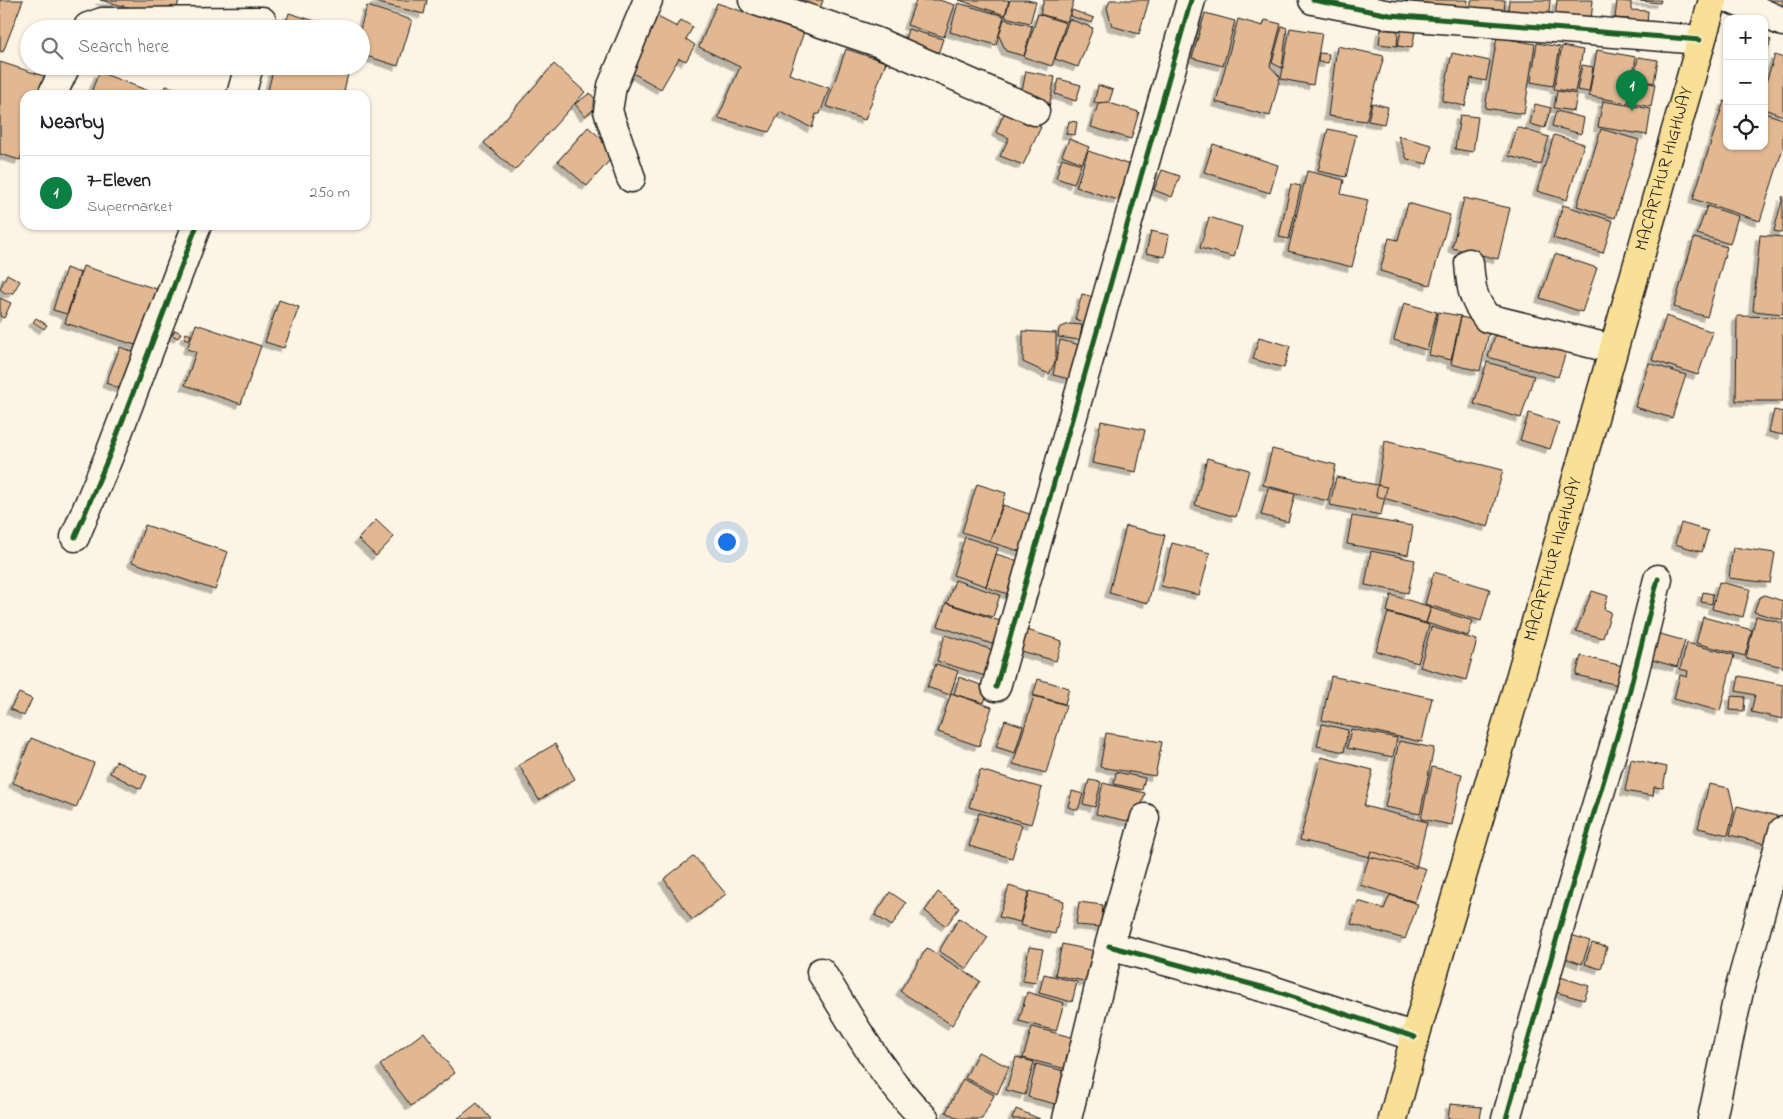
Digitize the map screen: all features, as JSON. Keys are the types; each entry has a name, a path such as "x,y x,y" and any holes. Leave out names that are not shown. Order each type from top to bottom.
{"highway":[{"name":"MACARTHUR HIGHWAY","path":"1393,1119 1700,40 1713,0"}],"street":[{"path":"630,178 608,111 612,86 648,0"},
{"path":"753,0 877,42 1035,111"},
{"path":"996,687 1192,0"},
{"path":"1313,0 1390,14 1700,40"},
{"path":"1733,0 1783,22"},
{"path":"166,20 263,17"},
{"path":"54,90 62,75"},
{"path":"242,90 247,75"},
{"path":"75,537 113,447 194,230"},
{"path":"1469,263 1471,291 1487,318 1613,349"},
{"path":"1506,1119 1563,916 1624,713 1658,579"},
{"path":"1067,1119 1109,946 1145,818"},
{"path":"1712,1119 1739,991 1783,832"},
{"path":"1109,946 1269,989 1415,1037"},
{"path":"821,972 876,1060 907,1102 925,1119"}],"building":[{"path":"0,0 23,0 3,52 0,51"},
{"path":"100,0 179,0 174,19"},
{"path":"375,0 427,0 424,14 374,2"},
{"path":"791,0 823,0 819,12"},
{"path":"916,0 939,0 955,5 944,37 907,25"},
{"path":"959,0 1009,0 1005,15"},
{"path":"1010,0 1036,2 1030,23 1005,17"},
{"path":"1044,0 1074,0 1067,22 1040,14"},
{"path":"1110,0 1149,0 1139,34 1112,26 1107,8"},
{"path":"1404,0 1468,0 1467,9"},
{"path":"1471,0 1505,0 1504,12 1471,10"},
{"path":"1509,0 1550,0 1549,14 1508,11"},
{"path":"1557,0 1593,0 1591,21 1555,19"},
{"path":"1629,0 1661,0 1660,3"},
{"path":"1754,0 1783,0 1783,15"},
{"path":"1617,1 1631,2 1631,10 1648,11 1647,24 1629,23 1629,19 1615,18"},
{"path":"717,3 804,32 789,74 829,88 820,114 816,114 812,128 780,112 769,132 718,118 740,67 699,47"},
{"path":"958,3 1004,16 996,45 950,32"},
{"path":"367,6 412,20 398,66 370,57 370,20 363,20"},
{"path":"1072,10 1094,18 1092,23 1070,16"},
{"path":"289,13 312,20 287,20"},
{"path":"1205,13 1235,21 1223,66 1192,58"},
{"path":"1038,14 1066,23 1052,66 1024,57"},
{"path":"654,15 677,27 681,20 693,27 686,39 695,45 686,61 679,58 661,89 624,68"},
{"path":"1004,19 1032,26 1024,56 1006,51 999,36"},
{"path":"1069,19 1093,28 1078,67 1055,59"},
{"path":"1238,19 1263,26 1265,20 1281,24 1270,66 1280,77 1270,116 1216,102"},
{"path":"1282,26 1287,28 1282,68 1272,63"},
{"path":"1290,28 1322,33 1313,85 1281,79"},
{"path":"908,29 943,39 937,57 903,46"},
{"path":"1381,29 1398,31 1397,46 1379,44"},
{"path":"1401,30 1415,32 1412,48 1398,46"},
{"path":"1497,37 1535,44 1524,114 1485,108"},
{"path":"1537,43 1560,47 1553,86 1531,82"},
{"path":"1337,46 1384,56 1366,121 1328,116"},
{"path":"1562,46 1583,50 1575,92 1554,89"},
{"path":"846,49 886,62 865,120 826,106"},
{"path":"1597,50 1636,57 1628,103 1589,96"},
{"path":"1319,53 1329,54 1328,63 1318,62"},
{"path":"1452,53 1490,61 1486,81 1471,78 1465,106 1442,101"},
{"path":"1775,55 1783,58 1783,116 1768,110 1768,76"},
{"path":"1638,57 1658,60 1654,83 1634,79"},
{"path":"0,62 20,68 20,75 41,75 47,77 43,90 20,90 20,160 0,154"},
{"path":"554,64 585,92 515,170 484,143"},
{"path":"1582,65 1593,67 1589,92 1577,90"},
{"path":"1026,71 1055,77 1049,107 1020,101"},
{"path":"98,75 107,75 146,90 92,90"},
{"path":"272,75 348,75 344,90 268,90"},
{"path":"1059,79 1081,85 1076,101 1055,94"},
{"path":"1634,80 1655,84 1651,107 1630,103"},
{"path":"1098,85 1113,90 1109,102 1094,103"},
{"path":"166,86 182,90 165,90"},
{"path":"1557,91 1577,94 1574,111 1554,108"},
{"path":"590,93 600,105 585,116 575,104"},
{"path":"1603,101 1651,109 1647,135 1598,127"},
{"path":"1109,103 1139,112 1131,139 1091,127 1098,104"},
{"path":"1372,103 1388,107 1384,124 1368,121"},
{"path":"1535,104 1551,108 1545,128 1530,124"},
{"path":"1723,104 1723,150 1768,150 1768,114 1783,119 1783,148 1760,221 1693,199"},
{"path":"1005,111 1041,127 1023,165 1000,156 1009,138 996,132"},
{"path":"1556,111 1584,118 1581,134 1552,126"},
{"path":"1460,115 1478,117 1473,152 1455,149"},
{"path":"1069,121 1077,122 1075,135 1066,134"},
{"path":"588,127 617,152 587,186 558,161"},
{"path":"1517,127 1549,137 1541,165 1509,156"},
{"path":"1328,129 1356,135 1346,177 1318,171"},
{"path":"1601,129 1639,140 1615,218 1577,206"},
{"path":"1554,135 1584,144 1567,200 1537,191"},
{"path":"1398,136 1432,145 1427,164 1407,159"},
{"path":"1069,139 1089,147 1082,163 1062,155"},
{"path":"1213,144 1278,165 1270,193 1204,172"},
{"path":"1088,151 1130,165 1118,200 1076,187"},
{"path":"1062,158 1081,164 1074,184 1056,178"},
{"path":"1162,170 1180,176 1172,197 1154,190"},
{"path":"1307,171 1344,180 1341,194 1368,200 1352,267 1288,251"},
{"path":"1291,184 1301,186 1289,239 1279,237"},
{"path":"1783,196 1783,233 1774,231"},
{"path":"1464,198 1510,208 1498,259 1452,248"},
{"path":"1408,203 1450,215 1430,285 1380,271 1389,238 1398,240"},
{"path":"1563,205 1613,221 1603,253 1553,238"},
{"path":"1707,206 1738,216 1730,244 1697,234"},
{"path":"1209,217 1242,227 1234,257 1200,248"},
{"path":"1151,231 1169,235 1165,257 1146,253"},
{"path":"1760,235 1783,237 1783,314 1753,311"},
{"path":"1694,238 1727,247 1707,317 1674,307"},
{"path":"1555,254 1597,268 1582,312 1540,298"},
{"path":"83,266 163,291 145,348 65,323"},
{"path":"66,268 80,273 67,314 53,310"},
{"path":"7,274 20,281 13,293 5,293 0,289"},
{"path":"1082,294 1101,299 1092,325 1075,319"},
{"path":"0,298 11,303 4,318 0,316"},
{"path":"279,300 299,307 284,348 265,342"},
{"path":"1404,303 1437,312 1427,350 1394,340"},
{"path":"1438,312 1461,316 1451,360 1429,355"},
{"path":"1666,316 1713,332 1698,375 1652,360"},
{"path":"1737,316 1783,317 1783,401 1736,401"},
{"path":"1461,317 1491,324 1480,371 1451,364"},
{"path":"36,318 47,325 44,329 33,322"},
{"path":"196,324 261,346 241,404 185,385 196,352 187,349"},
{"path":"1069,324 1082,325 1080,340 1058,337 1059,328"},
{"path":"1497,329 1567,349 1558,377 1488,357"},
{"path":"175,330 181,333 178,338 172,335"},
{"path":"1023,331 1056,333 1056,360 1049,374 1023,362"},
{"path":"186,333 191,335 189,340 184,338"},
{"path":"1259,337 1290,346 1284,368 1253,359"},
{"path":"1060,340 1080,345 1082,363 1069,379 1053,375"},
{"path":"120,347 146,357 132,393 106,383"},
{"path":"1487,362 1534,376 1521,418 1474,404"},
{"path":"1649,363 1686,375 1672,418 1635,407"},
{"path":"1774,410 1783,412 1783,435 1769,432"},
{"path":"1529,413 1559,423 1550,449 1520,440"},
{"path":"1101,421 1145,430 1136,472 1092,463"},
{"path":"1385,441 1503,470 1488,527 1376,496"},
{"path":"1272,449 1336,465 1328,501 1263,485"},
{"path":"1207,458 1249,470 1236,517 1195,505"},
{"path":"1336,477 1387,487 1381,515 1330,505"},
{"path":"977,484 1006,493 990,541 962,532"},
{"path":"1268,488 1295,494 1288,522 1261,515"},
{"path":"1003,505 1041,518 1029,554 990,542"},
{"path":"1352,516 1413,526 1408,555 1347,544"},
{"path":"376,520 394,537 376,556 358,539"},
{"path":"1681,523 1708,531 1702,552 1675,544"},
{"path":"145,525 228,552 215,590 132,562"},
{"path":"1126,526 1165,535 1148,603 1109,593"},
{"path":"965,537 998,548 986,586 953,575"},
{"path":"1172,543 1210,553 1199,595 1161,586"},
{"path":"1733,547 1775,553 1770,583 1729,578"},
{"path":"1371,551 1415,560 1408,593 1365,585"},
{"path":"996,554 1025,563 1014,596 986,587"},
{"path":"1434,572 1490,589 1481,621 1425,604"},
{"path":"955,580 1000,595 993,617 947,603"},
{"path":"1719,582 1750,589 1743,617 1712,609"},
{"path":"1592,591 1608,596 1604,609 1611,612 1603,638 1576,631"},
{"path":"1703,592 1713,594 1712,604 1701,602"},
{"path":"1391,595 1431,607 1426,623 1387,612"},
{"path":"1764,595 1783,601 1783,620 1754,612 1759,598"},
{"path":"946,603 1003,622 995,645 938,626"},
{"path":"1431,608 1473,621 1468,636 1426,623"},
{"path":"1388,613 1429,625 1418,663 1376,651"},
{"path":"1756,616 1783,623 1783,667 1746,658"},
{"path":"1703,617 1752,630 1745,656 1696,643"},
{"path":"1431,627 1477,640 1466,680 1420,667"},
{"path":"1024,629 1062,641 1056,661 1017,650"},
{"path":"1657,633 1685,641 1677,667 1649,659"},
{"path":"945,635 993,650 985,676 937,661"},
{"path":"1687,643 1734,655 1720,711 1674,699 1680,675 1687,677 1688,671 1680,669"},
{"path":"1581,656 1623,666 1618,685 1576,675"},
{"path":"936,664 958,671 950,695 927,687"},
{"path":"1331,676 1432,698 1422,742 1322,720"},
{"path":"1739,676 1783,685 1783,719 1751,712 1755,695 1736,691"},
{"path":"959,677 989,688 984,703 954,694"},
{"path":"1038,679 1069,688 1065,704 1033,695"},
{"path":"19,693 32,699 24,716 10,709"},
{"path":"951,693 992,707 979,746 938,732"},
{"path":"1034,696 1066,705 1046,773 1013,764"},
{"path":"1731,696 1745,697 1744,711 1730,710"},
{"path":"1005,720 1023,726 1015,753 996,747"},
{"path":"1322,724 1348,730 1344,752 1317,746"},
{"path":"1351,729 1397,738 1393,757 1347,748"},
{"path":"1106,733 1162,742 1155,776 1100,767"},
{"path":"31,738 94,763 76,808 13,783"},
{"path":"1399,741 1434,748 1420,814 1385,807"},
{"path":"555,744 575,779 539,800 519,765"},
{"path":"1321,757 1373,770 1364,806 1427,822 1416,868 1300,840"},
{"path":"1631,759 1667,767 1663,788 1654,787 1653,796 1625,791"},
{"path":"116,761 147,776 141,789 110,773"},
{"path":"1432,767 1462,774 1452,825 1421,819"},
{"path":"980,770 1042,788 1031,824 969,807"},
{"path":"1116,772 1145,778 1142,790 1114,784"},
{"path":"1089,780 1101,782 1095,807 1083,804"},
{"path":"1103,783 1145,793 1137,823 1096,814"},
{"path":"1709,784 1729,788 1734,810 1728,835 1698,828"},
{"path":"1072,791 1083,794 1078,810 1068,807"},
{"path":"1737,806 1777,816 1770,845 1730,835"},
{"path":"979,813 1022,825 1012,858 969,846"},
{"path":"1371,851 1426,869 1415,902 1360,885"},
{"path":"694,856 726,894 692,920 664,879"},
{"path":"1009,886 1029,892 1020,922 999,917"},
{"path":"1030,891 1064,901 1055,934 1020,925"},
{"path":"890,892 906,903 892,926 875,915"},
{"path":"938,892 959,908 946,926 925,911"},
{"path":"1390,895 1418,904 1405,939 1351,924 1358,901 1384,909"},
{"path":"1079,902 1103,905 1101,927 1076,925"},
{"path":"959,918 988,937 967,969 939,951"},
{"path":"1571,935 1590,941 1582,964 1562,957"},
{"path":"1592,943 1607,947 1601,969 1585,964"},
{"path":"1062,944 1100,952 1093,983 1055,975"},
{"path":"1029,947 1043,949 1036,983 1023,981"},
{"path":"927,948 980,981 952,1025 900,991"},
{"path":"1044,974 1077,982 1072,1002 1039,993"},
{"path":"1557,976 1589,986 1584,1000 1552,991"},
{"path":"1027,992 1064,1003 1056,1031 1019,1021"},
{"path":"1032,1027 1079,1039 1070,1070 1023,1058"},
{"path":"424,1032 455,1073 411,1106 380,1065"},
{"path":"978,1052 1009,1067 997,1094 965,1078"},
{"path":"1016,1057 1034,1062 1025,1095 1006,1090"},
{"path":"1036,1064 1072,1073 1063,1106 1028,1097"},
{"path":"963,1079 994,1095 982,1119 960,1119 946,1112"},
{"path":"477,1103 491,1119 457,1119"},
{"path":"1450,1104 1482,1107 1480,1119 1448,1119"},
{"path":"1016,1109 1040,1119 1012,1119"}],"cycle path":[{"path":"996,687 1191,0"},
{"path":"1313,0 1390,15 1700,40"},
{"path":"75,537 109,456 195,230"},
{"path":"1506,1119 1563,916 1624,713 1658,579"},
{"path":"1109,946 1269,989 1415,1037"}],"place":[{"name":"7-Eleven","path":"1632,111"}]}
